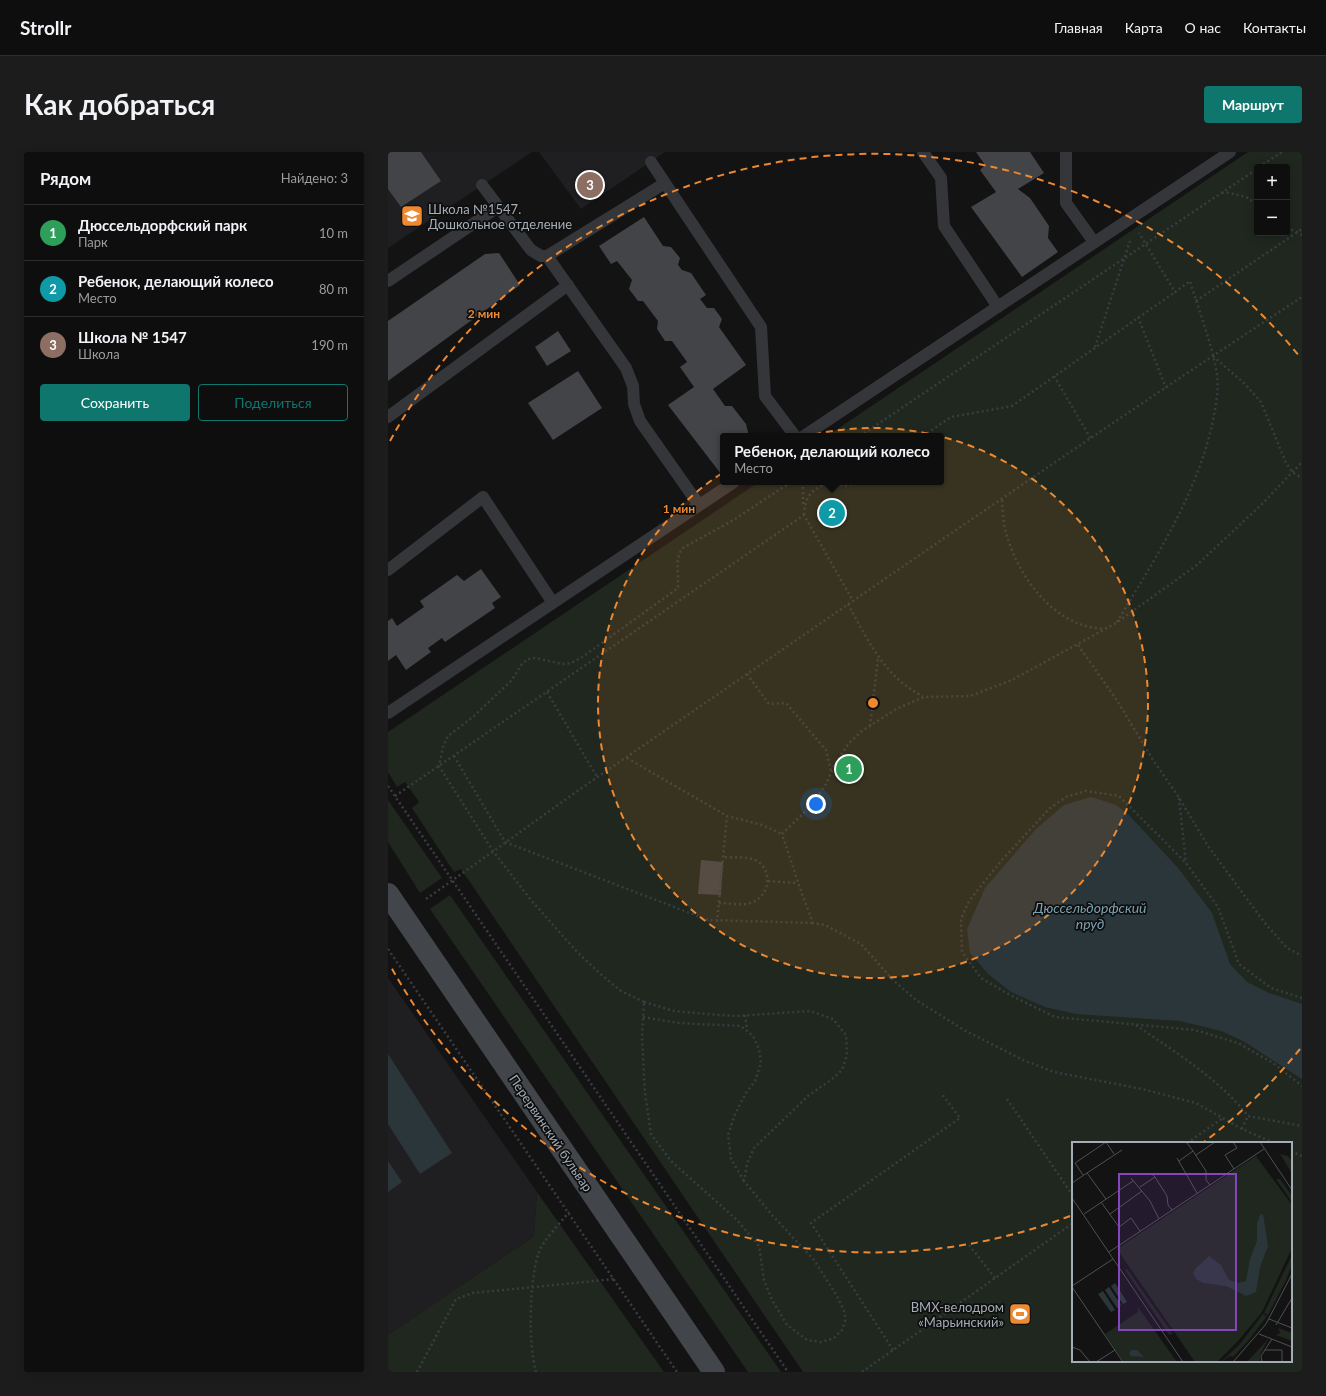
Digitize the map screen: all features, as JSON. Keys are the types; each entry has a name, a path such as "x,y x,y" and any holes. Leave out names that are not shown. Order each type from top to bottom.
{"street":[{"name":"Перервинский бульвар","path":"388,894 714,1372"}],"lane":[{"path":"923,152 941,178 944,226 998,307"},
{"path":"1066,152 1066,202 1094,242"},
{"path":"809,433 1230,152"},
{"path":"651,162 761,327 765,396 793,433"},
{"path":"482,185 531,250 541,256 547,256 665,183"},
{"path":"388,281 498,208"},
{"path":"547,256 626,368 633,386 634,404 640,421 699,505"},
{"path":"388,417 568,285"},
{"path":"388,713 729,485"},
{"path":"388,570 483,497 552,603"}],"path":[{"path":"1264,164 1282,152"},
{"path":"864,433 1254,171"},
{"path":"1218,195 1225,192 1246,197 1254,202"},
{"path":"1135,228 1175,292"},
{"path":"1290,228 1302,235"},
{"path":"1196,301 1302,228"},
{"path":"1095,348 1122,260 1132,234"},
{"path":"928,433 951,418 1012,406 1190,281 1213,356 1217,375 1218,396 1209,438 1202,461 1175,520 1116,623"},
{"path":"426,899 597,777 627,758 848,604 1091,438 1302,297"},
{"path":"1138,317 1166,388"},
{"path":"1213,356 1246,385 1261,402 1292,472 1302,478"},
{"path":"1054,376 1091,438"},
{"path":"782,834 809,808 826,784 831,772 848,743 870,726 896,708 924,697 970,696 1012,680 1116,623 1197,565 1262,504 1302,462"},
{"path":"744,1181 747,1164 754,1148 809,1095 842,1070 847,1055 846,1035 832,1019 810,1012 719,1015 674,1012 644,1002 621,991 578,953 531,900 493,851 439,766 443,747 448,736 474,716 511,681 522,664 528,659 536,658 562,664 571,663 581,658 678,588 679,574 676,561 678,554 683,548 735,519 786,485"},
{"path":"803,485 804,515 854,601"},
{"path":"804,515 804,505 812,492 827,485"},
{"path":"843,485 849,486"},
{"path":"1002,500 1006,535 1013,555 1026,580 1040,596 1060,613 1079,624 1104,629"},
{"path":"395,796 804,515"},
{"path":"848,604 878,658 912,691 924,697"},
{"path":"1078,645 1116,699 1152,760 1178,796 1208,846 1264,922 1287,948 1302,956"},
{"path":"870,726 878,658"},
{"path":"747,674 769,704 786,703 801,720 826,750 831,772"},
{"path":"547,692 597,777"},
{"path":"454,756 505,842 708,920 718,922 814,923 824,925 861,944 893,980 916,1000 964,1030 1023,1060 1054,1072 1142,1089 1196,1103 1242,1128 1272,1142"},
{"path":"627,758 727,816 762,825 782,834 798,883 814,923"},
{"path":"388,786 788,1372"},
{"path":"1302,998 1271,988 1239,964 1218,907 1186,863 1119,796 1086,791 1066,797 1050,808 1000,861 969,900 961,918 962,952 981,978 1010,995 1055,1017 1195,1030 1238,1043 1273,1064 1302,1086"},
{"path":"1178,796 1186,863"},
{"path":"718,922 727,816"},
{"path":"719,903 751,903 763,895 768,881 763,866 757,861 747,858 724,857"},
{"path":"768,881 798,883"},
{"path":"388,949 677,1372"},
{"path":"643,1017 679,1023 741,1026 753,1036 759,1049 761,1064 755,1081 746,1093 735,1114 728,1135 731,1160 744,1181 772,1215 814,1260 837,1296 845,1313 845,1321 842,1330 834,1338 822,1342 807,1340 787,1325 772,1300 764,1280 759,1246 737,1220 671,1161 651,1134 645,1093 642,1037 643,1017 644,1002"},
{"path":"745,1015 747,1031"},
{"path":"1136,1025 1202,1071 1236,1101 1248,1116 1302,1126"},
{"path":"893,1350 811,1223 960,1118 941,1093"},
{"path":"1007,1099 1072,1195"},
{"path":"1242,1128 1248,1116"},
{"path":"1188,1142 1223,1118"},
{"path":"1292,1151 1302,1156"},
{"path":"536,1372 530,1328 532,1288 539,1251 568,1212"},
{"path":"862,1372 1072,1224"},
{"path":"968,1245 995,1278"},
{"path":"417,1372 456,1300 473,1293 614,1279"}],"shaded area":[{"name":"Школа №1547. Дошкольное отделение","path":"388,152 532,152 388,248"},
{"path":"539,152 665,152 581,209"},
{"path":"1248,152 1302,152 1302,1372 803,1372 461,869 454,872 412,808 419,802 405,782 397,787 388,772 388,732 755,485 944,485 944,433 831,433"},
{"path":"388,800 442,878 420,893 388,842"},
{"path":"450,895 781,1372 748,1372 430,909"},
{"path":"388,978 537,1192 534,1236 388,1335"},
{"path":"537,1192 664,1372 388,1372 388,1335 534,1236"}],"water":[{"name":"Дюссельдорфский пруд","path":"1091,797 1116,805 1128,814 1179,869 1212,913 1230,964 1247,982 1269,993 1302,1004 1302,1079 1243,1041 1221,1031 1180,1021 1076,1014 1045,1007 1011,992 988,974 970,953 967,929 985,888 1035,830 1064,805"},
{"path":"388,1054 452,1153 420,1174 388,1124"},
{"path":"388,1161 402,1182 388,1192"}],"building":[{"path":"388,152 421,152 441,181 401,207 388,189"},
{"path":"976,152 1030,152 1044,173 1018,189 1030,198 1049,226 1048,238 1058,252 1022,277 971,207 996,192 980,170 985,165"},
{"path":"644,217 663,246 671,247 680,258 678,265 682,270 691,273 706,295 700,299 707,308 714,308 722,319 719,327 746,365 713,389 725,406 732,406 746,424 748,433 720,433 720,473 668,405 694,387 680,367 687,362 672,341 665,341 657,329 658,321 643,301 638,301 629,289 632,280 617,261 611,264 599,246"},
{"path":"499,253 520,285 388,381 388,321 485,254"},
{"path":"558,331 571,351 547,366 535,347"},
{"path":"578,371 602,408 553,440 528,403"},
{"path":"481,569 501,597 492,603 495,608 445,642 442,638 428,648 431,652 406,670 396,655 388,661 388,621 392,618 397,626 424,607 420,601 457,575 464,581"},
{"path":"701,860 723,862 721,895 698,894"}],"place":[{"name":"Школа № 1547","path":"590,185"},
{"name":"Школа №1547. Дошкольное отделение","path":"412,216"},
{"name":"Ребенок, делающий колесо","path":"832,513"},
{"name":"Дюссельдорфский парк","path":"849,769"},
{"name":"BMX-велодром «Марьинский»","path":"1020,1314"}]}
